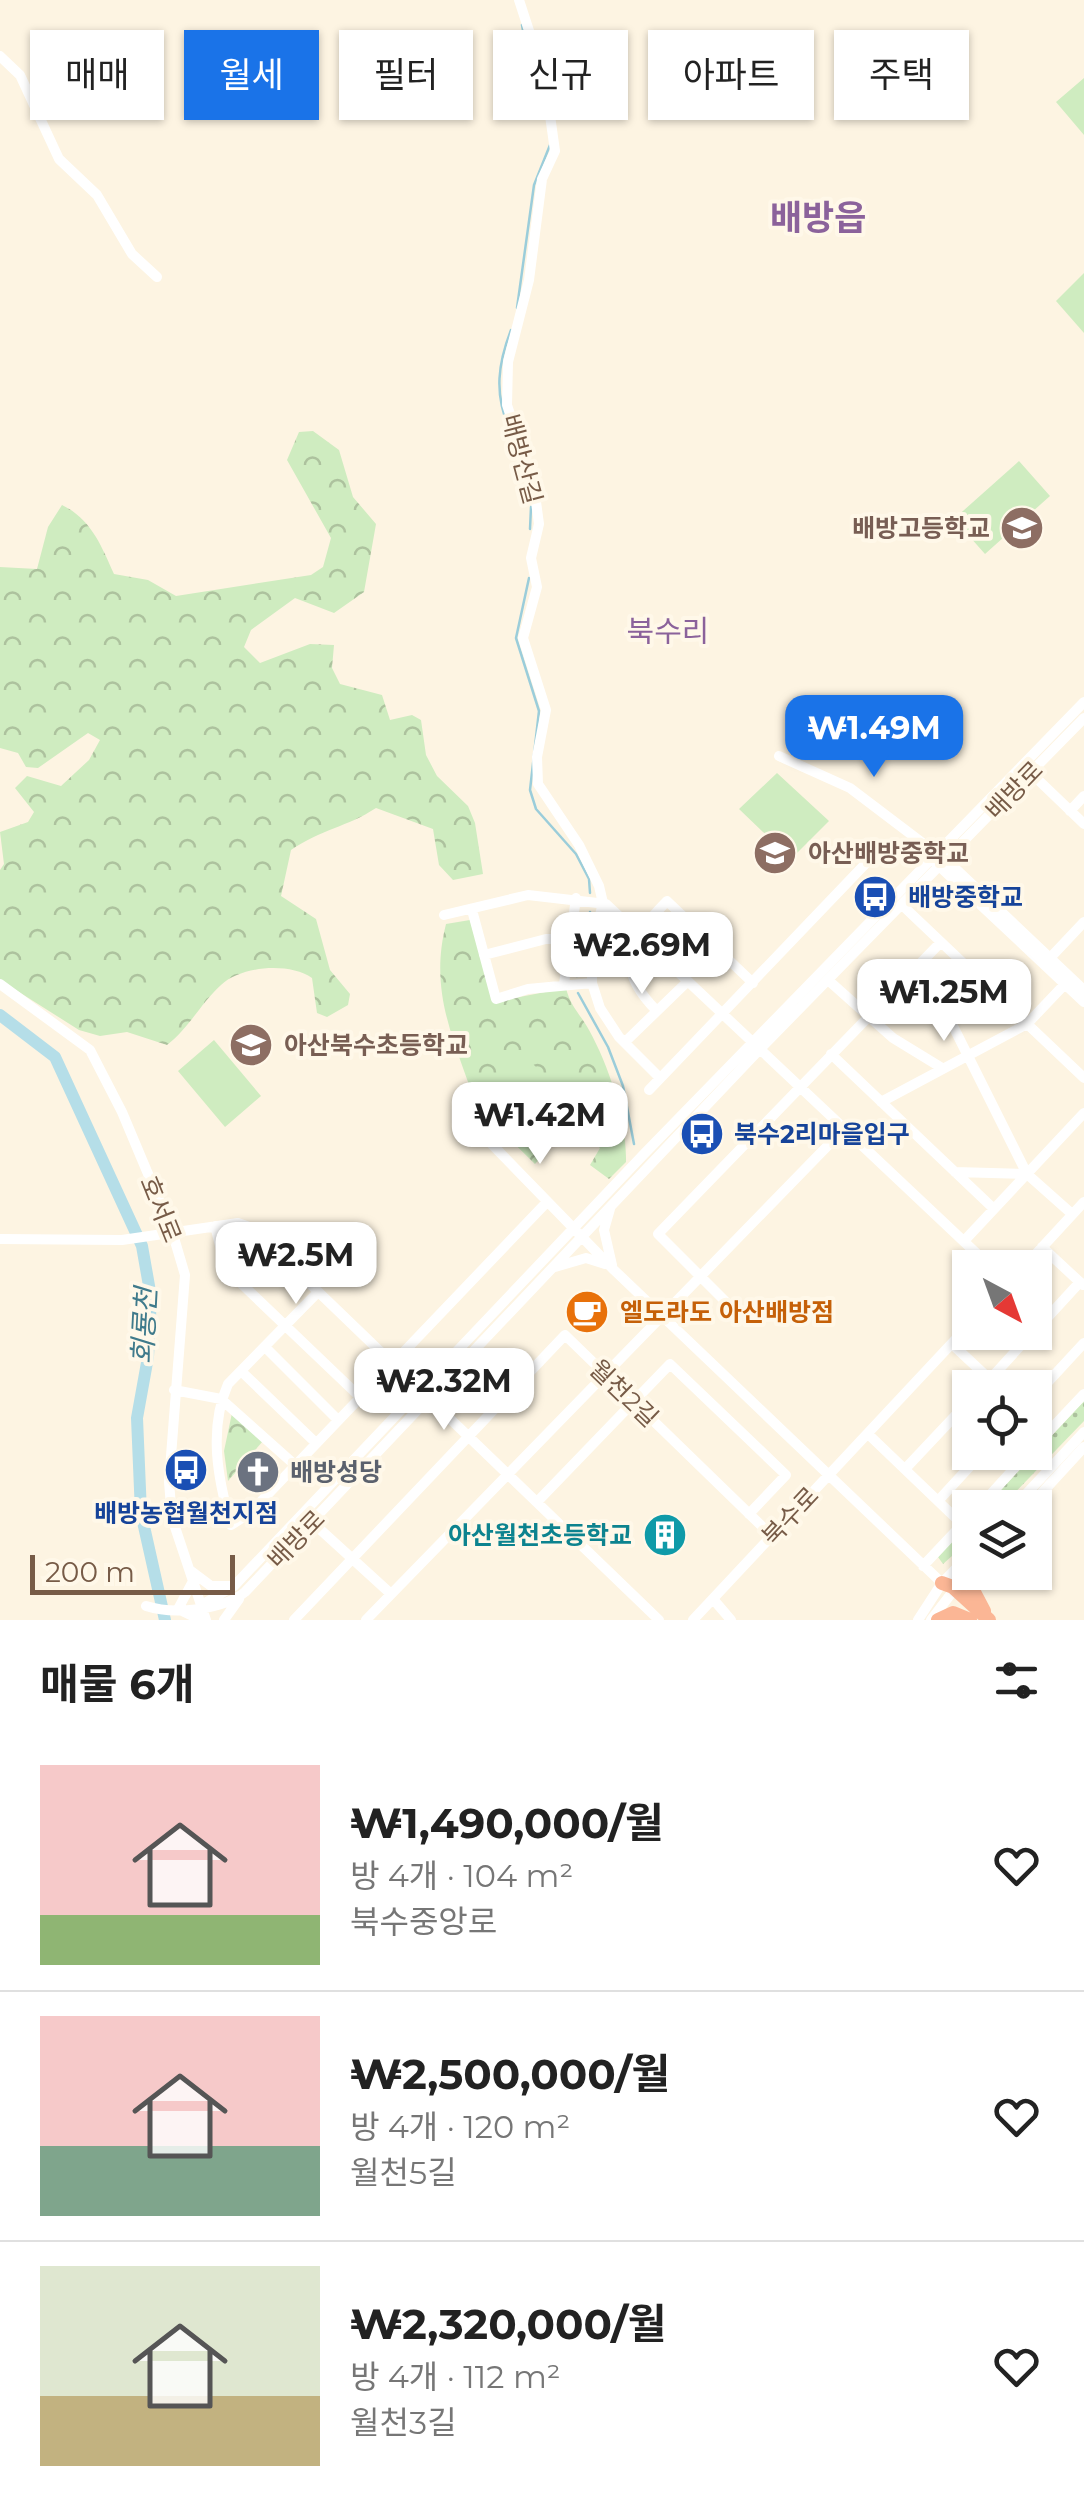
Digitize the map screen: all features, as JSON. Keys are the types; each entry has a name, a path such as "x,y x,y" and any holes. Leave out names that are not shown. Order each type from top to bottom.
{"highway":[{"path":"948,1588 973,1620"},
{"path":"948,1588 989,1620"},
{"path":"974,1590 989,1620"},
{"path":"934,1620 953,1613 973,1620"}],"street":[{"name":"배방산길","path":"519,0 545,80 556,151 542,178 529,280 508,362 507,405 534,487 538,524 531,558 537,587 523,638 546,710 537,756 538,784 592,868 602,902"},
{"path":"0,56 20,75 58,159 96,195 132,254 156,277"},
{"name":"배방로","path":"188,1606 224,1605 1084,702"},
{"name":"배방로","path":"240,1588 312,1522 425,1394 545,1273 577,1233 613,1202 755,1046 828,980 902,905 939,858 1084,718"},
{"path":"779,756 850,788 939,858 1084,990"},
{"path":"1030,773 1084,824"},
{"path":"1070,811 1084,796"},
{"path":"939,858 1084,1002"},
{"path":"649,1090 870,859"},
{"path":"444,915 528,895 602,902 973,1250"},
{"path":"564,984 576,898"},
{"path":"657,1011 633,982 631,950 637,932 667,901 753,982"},
{"path":"602,902 592,947 592,983 600,1008 625,1042 660,1078"},
{"path":"902,905 1084,1078"},
{"path":"472,910 496,999 564,984 592,983"},
{"path":"1050,958 1084,922"},
{"path":"484,955 546,939 570,939"},
{"path":"730,1306 658,1234 941,942"},
{"path":"904,979 951,1022 1027,1174 1079,1211 1039,1250"},
{"path":"828,980 868,1017 942,1068"},
{"path":"625,1042 688,982"},
{"name":"호서로","path":"0,984 90,1050 122,1112 185,1275 169,1482 172,1518 192,1582 188,1606 204,1620"},
{"path":"881,1102 1027,1024 1065,984"},
{"path":"831,1054 994,1209"},
{"path":"964,1241 1084,1113"},
{"path":"366,1620 844,1129"},
{"path":"479,1131 614,1270 827,1477 948,1588"},
{"path":"955,1172 1027,1174"},
{"path":"613,1202 604,1230 614,1270"},
{"path":"318,1292 241,1371 221,1399 216,1449 231,1525 250,1512 546,1203"},
{"path":"0,1239 122,1240 238,1223 252,1228 659,1620"},
{"path":"216,1226 226,1269 360,1397"},
{"path":"1042,1247 1082,1284 1052,1314"},
{"path":"545,1273 560,1264 586,1258 614,1270"},
{"name":"월천2길","path":"294,1620 565,1335 772,1536"},
{"path":"1052,1378 1084,1343"},
{"name":"북수로","path":"692,1620 952,1344"},
{"path":"265,1347 338,1420"},
{"path":"958,1350 976,1370"},
{"path":"1002,1370 1019,1350"},
{"path":"537,1502 670,1364 786,1475 749,1514"},
{"path":"241,1371 316,1443"},
{"path":"174,1390 221,1399 295,1465"},
{"path":"1052,1428 1084,1394"},
{"path":"905,1469 952,1419"},
{"path":"1031,1490 1084,1432"},
{"path":"868,1434 952,1510"},
{"path":"1045,1490 1084,1447"},
{"path":"938,1501 966,1470"},
{"path":"994,1490 1013,1470"},
{"path":"312,1522 392,1594"},
{"path":"923,1566 952,1535"},
{"path":"186,1566 211,1586 240,1588 224,1620"},
{"path":"934,1620 952,1582"},
{"path":"918,1620 952,1585"},
{"path":"713,1599 731,1620"},
{"path":"146,1606 188,1606"}],"green space":[{"path":"1084,78 1084,135 1056,102"},
{"path":"1084,273 1084,333 1056,301"},
{"path":"313,431 339,450 353,497 376,524 364,592 334,613 295,598 251,630 244,647 260,663 310,644 334,645 332,668 340,684 382,695 390,720 412,715 421,720 426,755 437,776 468,806 475,823 483,874 453,880 439,865 433,829 376,808 291,850 281,896 316,919 330,970 350,994 348,1005 327,1017 317,1013 312,978 291,970 265,968 240,974 221,985 167,1045 127,1032 100,1036 79,1030 0,980 0,870 4,864 0,832 28,822 34,812 15,788 27,776 61,786 89,760 100,740 88,733 38,768 26,767 18,753 0,748 0,567 37,569 48,527 62,505 88,525 114,574 148,580 176,596 311,575 323,567 331,538 287,460 299,432"},
{"path":"1019,461 1050,496 985,554 954,519"},
{"path":"777,773 829,821 791,859 739,809"},
{"path":"470,920 494,1002 566,988 589,1030 610,1077 626,1146 626,1162 609,1179 590,1165 600,1148 572,1122 535,1164 488,1118 481,1124 449,1027 440,978 446,924"},
{"path":"214,1040 261,1096 225,1127 178,1071"},
{"path":"562,1060 575,1074 515,1143 485,1112 533,1064 545,1076"},
{"path":"1084,1401 1084,1421 1052,1454 1052,1435"},
{"path":"232,1413 263,1441 228,1481 224,1451"},
{"path":"1020,1470 1037,1470 1017,1490 1001,1490"},
{"path":"952,1542 952,1556 943,1564 938,1557"}],"waterway":[{"path":"522,25 523,30"},
{"path":"517,308 534,185 550,145"},
{"path":"509,428 501,403 500,379 511,330"},
{"path":"520,459 531,499"},
{"path":"530,529 531,507"},
{"path":"529,578 516,638 539,711 530,790 536,809 576,854 589,879 590,893"},
{"path":"577,976 590,912"},
{"path":"578,993 608,1047 623,1086 634,1144"},
{"name":"회룡천","path":"0,1015 55,1057 142,1246 151,1297 148,1357 137,1418 141,1513 165,1620"}],"place":[{"name":"배방고등학교","path":"1022,528"},
{"name":"아산배방중학교","path":"775,853"},
{"name":"배방중학교","path":"875,897"},
{"name":"아산북수초등학교","path":"251,1045"},
{"name":"북수2리마을입구","path":"702,1134"},
{"name":"엘도라도 아산배방점","path":"587,1312"},
{"name":"배방농협월천지점","path":"186,1470"},
{"name":"배방성당","path":"258,1472"},
{"name":"아산월천초등학교","path":"665,1535"}],"district":[{"name":"배방읍","path":"818,218"},
{"name":"북수리","path":"668,632"}]}
